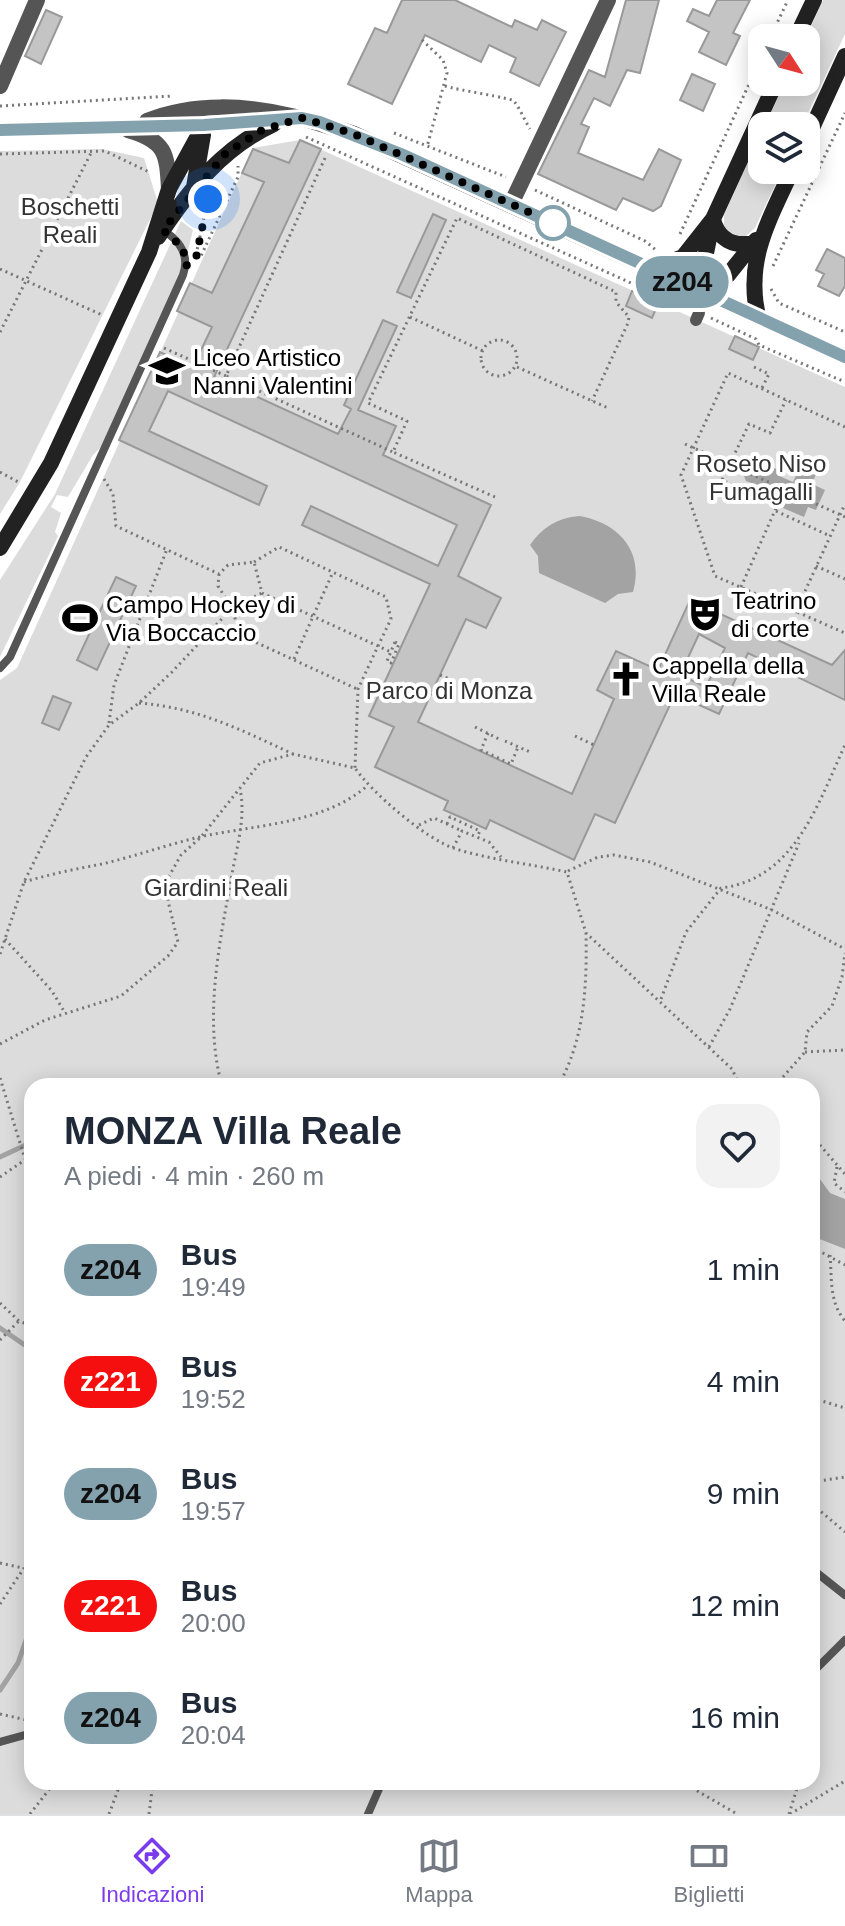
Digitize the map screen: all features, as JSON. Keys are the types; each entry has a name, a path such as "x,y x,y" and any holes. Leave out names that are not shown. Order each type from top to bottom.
{"main road":[{"path":"803,24 814,0"},
{"path":"819,112 845,56"},
{"path":"705,293 705,258 713,219 770,96"},
{"path":"149,252 219,159 241,142 276,123 302,126 354,134 416,160 845,357"},
{"path":"204,125 302,126"},
{"path":"194,189 204,125"},
{"path":"0,548 46,473 149,252 169,189 204,125"},
{"path":"758,317 752,277 766,228 786,184"},
{"path":"713,219 715,229 726,240 741,245 754,243"},
{"path":"654,268 683,257 713,219"},
{"path":"705,293 728,275 766,228"}],"street":[{"path":"0,86 37,0"},
{"path":"511,204 608,0"},
{"path":"138,125 173,110 228,108 266,109 302,126"},
{"path":"0,130 204,125"},
{"path":"115,126 158,142 166,155 169,189"}],"lane":[{"path":"0,668 10,657 95,474 186,266 183,248 163,230"},
{"path":"820,1575 845,1595"},
{"path":"820,1665 845,1640"},
{"path":"0,1742 24,1735"},
{"path":"368,1814 378,1790"}],"path":[{"path":"777,24 788,0"},
{"path":"416,160 428,146 447,73 443,60 422,40"},
{"path":"445,86 477,95 504,95 513,101 539,144"},
{"path":"671,245 687,220 748,87"},
{"path":"770,275 845,113"},
{"path":"302,126 697,317 756,339 759,345 845,382"},
{"path":"0,332 92,151"},
{"path":"0,154 105,151 155,175"},
{"path":"226,376 325,158"},
{"path":"186,266 201,256 238,177 242,159"},
{"path":"196,258 208,199"},
{"path":"393,452 407,421 368,403 457,218 616,292 616,302 629,317 628,323 592,401"},
{"path":"0,269 117,321"},
{"path":"770,287 779,303 845,332"},
{"path":"410,317 483,351"},
{"path":"496,341 507,342 515,350 515,366 506,375 494,375 482,363 483,351 496,341"},
{"path":"153,342 495,497"},
{"path":"515,366 608,408"},
{"path":"754,367 769,374 762,388"},
{"path":"845,427 728,373 681,475 715,576 845,633"},
{"path":"741,588 777,506 722,480 732,465 749,424 770,433 786,400"},
{"path":"685,444 842,516"},
{"path":"0,472 20,483"},
{"path":"95,474 110,486 116,526 219,574"},
{"path":"795,613 845,504"},
{"path":"776,511 830,536"},
{"path":"219,574 228,565 254,562 279,547 386,597 391,619 358,689 355,768 367,786 453,848 567,872 598,857 614,855 650,862 772,910 845,951 842,977 832,1006 807,1032 805,1052 782,1078"},
{"path":"109,725 114,685 167,549"},
{"path":"254,562 262,593 394,654"},
{"path":"816,566 845,579"},
{"path":"294,659 333,572"},
{"path":"219,574 223,598 232,608 240,635 358,689"},
{"path":"0,954 24,882 86,757 109,725 139,703 232,608 262,593"},
{"path":"440,675 452,680"},
{"path":"139,703 180,707 232,724 293,754 355,768"},
{"path":"475,727 499,739"},
{"path":"488,733 481,750 495,757 511,764 518,747"},
{"path":"575,736 594,745"},
{"path":"505,741 530,752"},
{"path":"709,1047 730,1009 800,840 845,745"},
{"path":"0,1044 45,1020 121,996 168,956 178,942 168,901 168,878 181,855 201,837 260,763 293,754"},
{"path":"24,882 346,803 367,786"},
{"path":"221,1078 213,1021 240,829 240,789"},
{"path":"447,824 450,817 466,822 480,831 477,837"},
{"path":"419,825 434,818 489,842 501,858"},
{"path":"453,848 462,831"},
{"path":"661,1000 686,932 721,888 743,885 785,856 800,840"},
{"path":"562,1078 572,1059 584,1005 586,933 567,872"},
{"path":"586,933 661,1000 732,1069 736,1078"},
{"path":"5,939 52,991 66,1014"},
{"path":"805,1052 845,1050"},
{"path":"0,1078 24,1157 0,1177"},
{"path":"820,1146 845,1174"},
{"path":"837,1167 834,1183 845,1192"},
{"path":"820,1251 844,1263"},
{"path":"830,1255 832,1292 838,1312 845,1321"},
{"path":"0,1303 24,1323"},
{"path":"2,1338 19,1321"},
{"path":"820,1400 845,1408"},
{"path":"820,1481 845,1477"},
{"path":"820,1511 845,1532"},
{"path":"0,1563 24,1568 0,1604"},
{"path":"0,1714 24,1720"},
{"path":"789,1814 845,1781"},
{"path":"30,1814 49,1790"},
{"path":"109,1814 118,1790"},
{"path":"149,1814 152,1790"},
{"path":"696,1790 737,1814"},
{"path":"789,1814 796,1790"}],"green space":[{"path":"823,0 845,0 845,34 820,87 820,24 812,24"},
{"path":"779,96 816,96 809,112 771,112"},
{"name":"Parco di Monza","path":"300,140 845,387 845,1814 0,1814 0,680 17,668 253,148"},
{"name":"Boschetti Reali","path":"102,149 144,158 158,203 20,482 0,514 0,151"},
{"path":"748,163 748,184 775,184 755,228 746,236 734,237 724,228 724,215"},
{"path":"181,221 193,230 183,271 104,444 93,455 68,497 57,495 51,507 61,513 55,532 58,536 0,657 0,580 55,494"}],"shaded area":[{"path":"739,458 746,461 744,466 762,474 767,465 779,470 777,475 793,482 800,467 816,474 812,484 825,490 816,510 808,507 804,517 783,508 784,505 775,501 778,493 746,481 744,476 733,471"},
{"path":"579,516 605,524 624,540 635,563 633,592 618,594 605,603 539,573 538,556 530,545 551,524"},
{"path":"820,1179 830,1193 845,1199 845,1249 820,1239"}],"building":[{"path":"402,0 455,0 512,27 515,20 537,30 542,20 566,32 539,86 510,72 516,58 489,45 481,62 425,35 392,104 348,84 375,28 387,33"},
{"path":"626,0 659,0 640,73 627,70 610,106 594,98 581,124 589,127 578,153 643,180 659,149 681,160 661,206 653,211 623,198 616,210 538,174 589,70 605,77"},
{"path":"717,0 750,0 733,33 740,36 726,65 699,52 709,32 687,21 693,9 709,16"},
{"path":"46,10 62,17 41,64 25,56"},
{"path":"692,74 715,84 703,111 680,100"},
{"path":"300,140 321,149 214,377 338,434 351,409 344,405 383,320 397,326 358,410 396,426 383,455 491,505 458,576 501,598 486,628 466,619 418,722 572,794 614,699 597,690 616,651 658,670 690,600 832,665 845,650 845,700 748,653 719,714 675,694 615,823 595,814 574,860 490,820 486,829 444,810 448,801 375,767 394,727 369,716 430,584 302,525 311,506 438,566 457,525 168,391 149,431 267,486 259,505 119,440 160,352 193,367 212,327 177,311 190,283 212,293 264,182 242,173 253,149 289,163","holes":["699,634 725,648 706,687 680,675"]},
{"path":"433,214 446,220 411,298 397,292"},
{"path":"827,249 845,258 845,286 839,296 818,286 824,274 816,270"},
{"path":"632,291 659,302 652,318 626,306"},
{"path":"735,336 759,347 753,360 729,349"},
{"path":"116,577 136,586 97,670 77,660"},
{"path":"53,696 71,703 59,730 42,723"}],"waterway":[{"path":"0,1157 24,1146"},
{"path":"0,1328 24,1344"},
{"path":"0,1690 18,1663 24,1646"}],"bus line":[{"name":"z204","path":"0,130 204,125 302,118 320,122 401,154 845,357"}],"place":[{"name":"Liceo Artistico Nanni Valentini","path":"167,371"},
{"name":"Teatrino di corte","path":"705,614"},
{"name":"Campo Hockey di Via Boccaccio","path":"80,618"},
{"name":"Cappella della Villa Reale","path":"626,679"}],"route":[{"path":"208,199 196,258 186,266 183,248 163,230 208,171 241,142 262,130 276,123 302,118 354,134 558,225 553,223"}],"park label":[{"name":"Roseto Niso Fumagalli","path":"761,477"},
{"name":"Giardini Reali","path":"216,887"}]}
